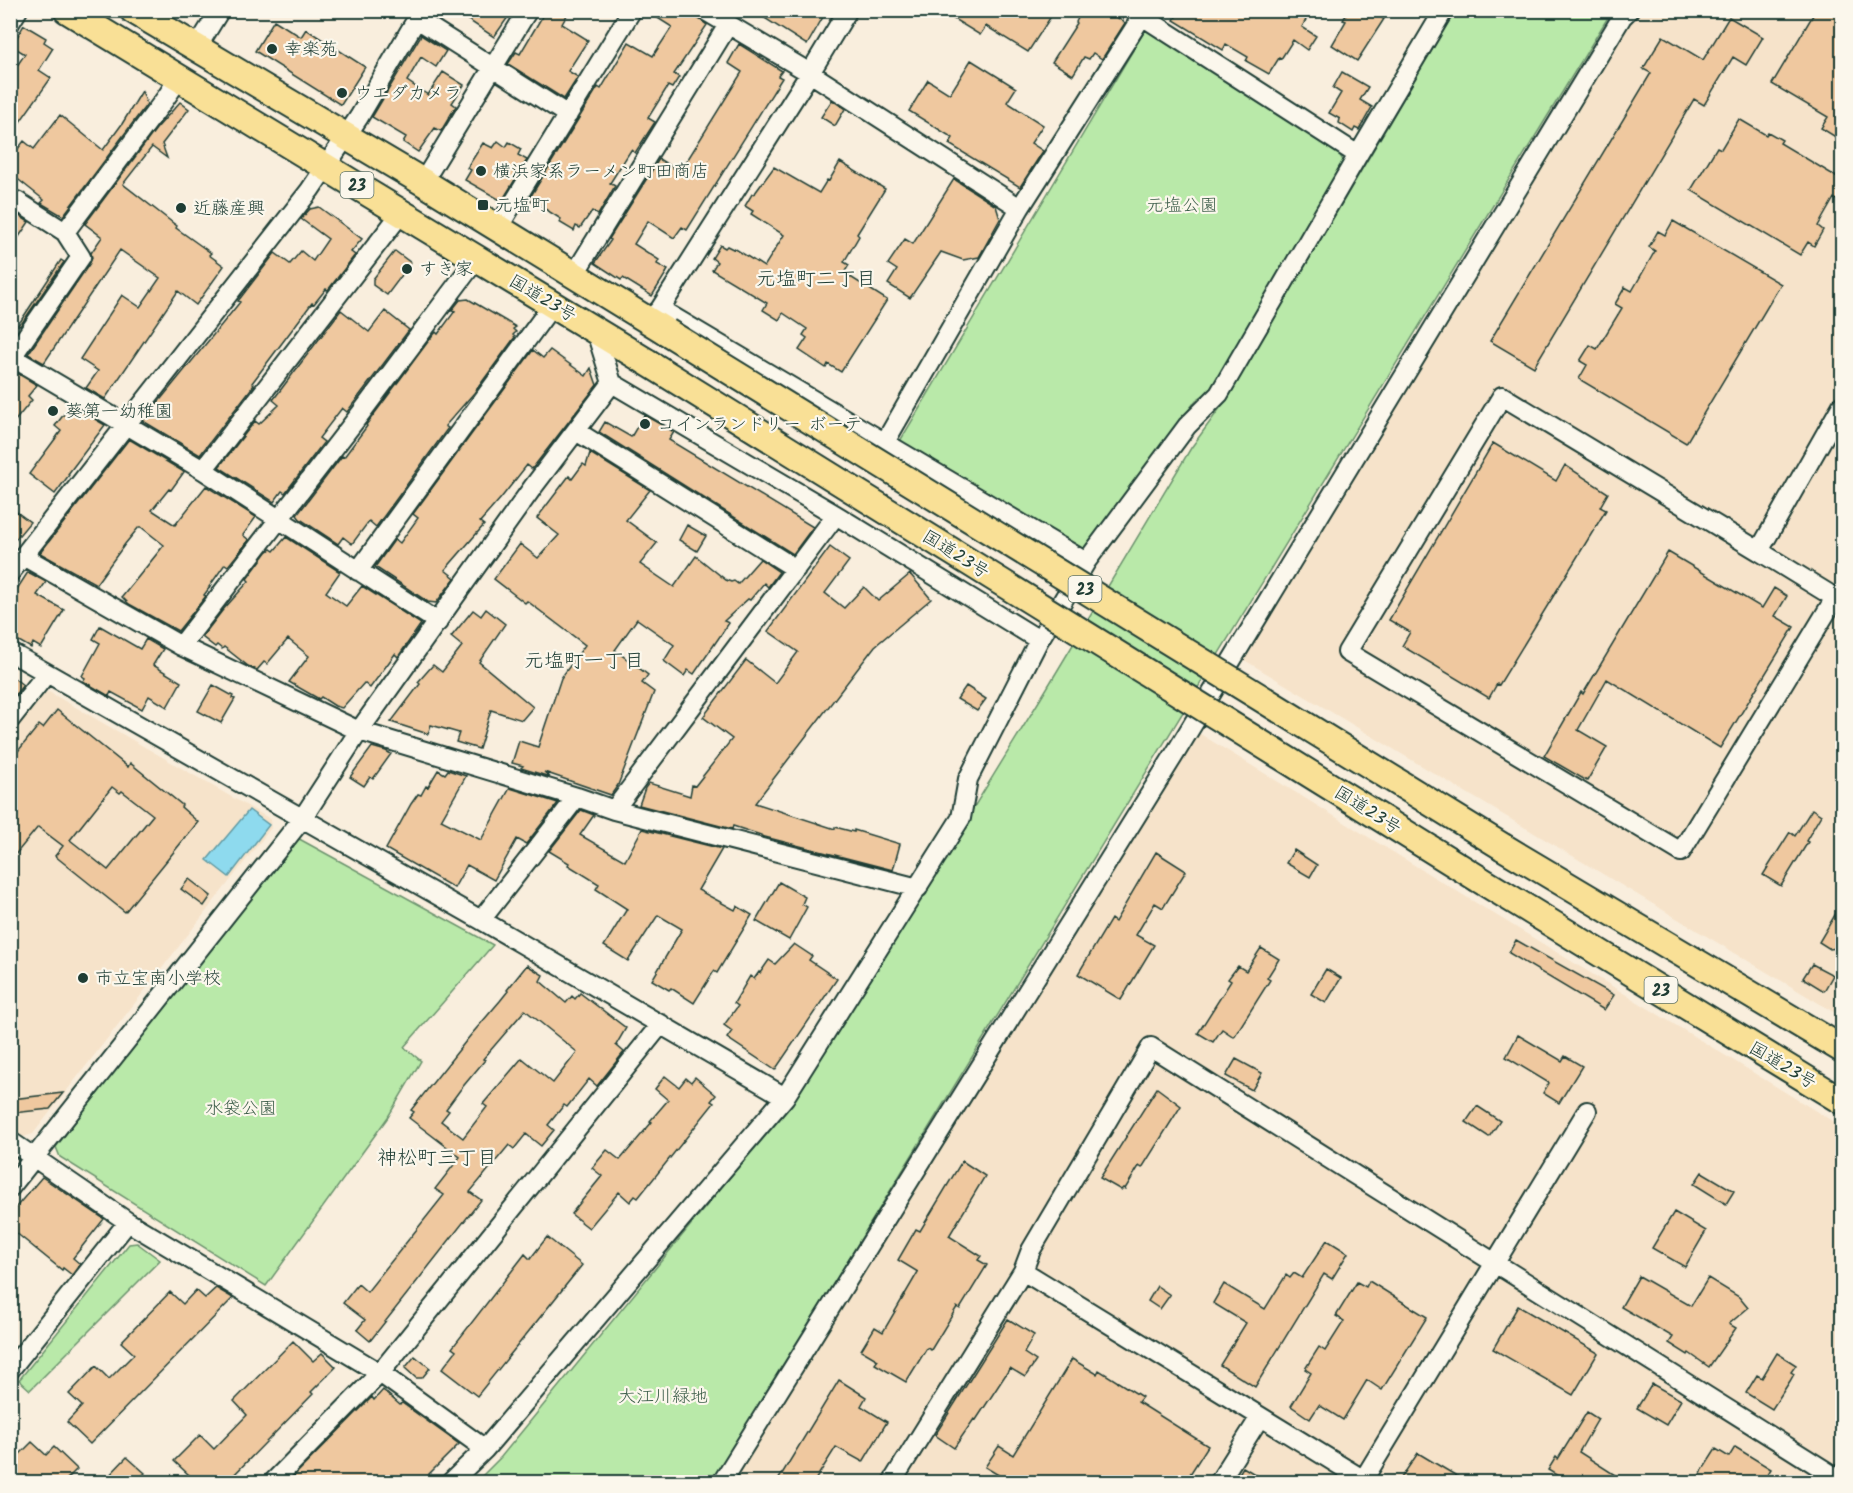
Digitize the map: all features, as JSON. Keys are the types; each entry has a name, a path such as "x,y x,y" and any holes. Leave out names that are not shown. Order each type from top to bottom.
{"highway":[{"name":"国道23号","path":"67,10 595,329 1479,879 1842,1101"},
{"name":"国道23号","path":"133,10 423,182 574,275 658,321 1503,847 1842,1049"}],"street":[{"path":"10,22 18,10"},
{"path":"196,49 220,10"},
{"path":"423,182 528,10"},
{"path":"498,228 632,10"},
{"path":"704,10 810,74 1020,208"},
{"path":"848,10 658,321 885,442 1086,562"},
{"path":"451,1482 485,1449 785,1098 960,818 968,779 1039,640 1086,562 1187,426 1219,394 1444,10"},
{"path":"722,1482 1176,752 1615,28 1629,10"},
{"path":"885,442 1020,208 1144,13 1358,155"},
{"path":"10,573 310,190 420,15 492,68 568,115"},
{"path":"574,275 728,25"},
{"path":"65,232 165,99 178,78"},
{"path":"10,203 17,201 65,232 81,257 11,357 203,470 438,622"},
{"path":"203,470 402,212"},
{"path":"181,646 477,258"},
{"path":"358,571 553,304"},
{"path":"595,329 612,383 836,515 1039,640"},
{"path":"10,1188 302,819 359,731 533,487 612,383"},
{"path":"1503,396 1759,551 1839,600 1681,852 1347,652 1503,396"},
{"path":"1759,551 1842,405"},
{"path":"576,431 796,569"},
{"path":"614,810 836,515"},
{"path":"23,556 181,646 359,731 614,810 918,888"},
{"path":"10,652 481,920 785,1098"},
{"path":"10,720 47,674"},
{"path":"481,920 577,797"},
{"path":"273,1482 380,1373 661,1024"},
{"path":"892,1482 1023,1272 1031,1250 1151,1047 1842,1481"},
{"path":"1023,1272 1364,1482 1587,1111"},
{"path":"10,1141 128,1222 380,1373 485,1449"},
{"path":"10,1370 128,1222"},
{"path":"1219,1482 1260,1417"}],"shaded area":[{"path":"1641,11 1842,11 1842,1017 1241,658 1625,25"},
{"name":"市立宝南小学校","path":"49,692 270,819 271,828 33,1134 23,1137 10,1128 10,730 39,695"},
{"path":"1197,732 1842,1127 1842,1482 734,1482"}],"green space":[{"name":"大江川緑地","path":"1455,11 1614,11 1610,14 720,1469 710,1482 476,1482 501,1457 788,1106 805,1082 1044,693 1191,448 1228,397"},
{"name":"元塩公園","path":"1154,29 1335,147 1344,162 1212,390 1196,400 1090,545 1080,549 900,441 1145,30"},
{"name":"水袋公園","path":"292,835 493,945 404,1047 421,1061 388,1117 266,1286 60,1157 56,1147"},
{"path":"137,1243 160,1260 30,1390 19,1380 129,1244"}],"water":[{"path":"249,810 269,825 229,877 207,860"}],"building":[{"path":"453,10 513,10 494,37"},
{"path":"546,10 560,10 567,15 562,24 588,40 568,71 578,77 564,99 508,64 516,52 520,54"},
{"path":"645,10 687,10 707,25 674,74 679,77 672,88 668,86 648,118 655,122 635,153 631,150 610,183 615,186 598,215 592,211 580,228 576,226 574,231 559,222 561,219 529,199 598,87 601,89 629,42 653,56 672,27"},
{"path":"752,10 827,10 807,45"},
{"path":"939,10 1039,10 1050,18 1028,52 986,26 980,35"},
{"path":"1082,10 1106,10 1125,23 1102,59 1093,53 1089,59 1084,57 1073,75 1052,62 1077,23"},
{"path":"1180,10 1309,10 1302,27 1316,36 1307,50 1293,40 1269,74 1246,61 1248,57 1226,44 1223,50 1174,20"},
{"path":"1349,10 1385,10 1380,17 1384,19 1357,61 1332,45 1346,21 1343,20"},
{"path":"1816,10 1842,10 1842,141 1821,128 1828,117 1772,84"},
{"path":"1729,17 1763,37 1746,65 1733,57 1704,105 1694,99 1534,367 1490,341 1651,73 1643,69 1663,36 1703,60"},
{"path":"274,20 301,37 306,29 365,67 341,105 255,51"},
{"path":"24,25 46,38 44,42 53,48 39,70 51,78 10,136 10,76 25,54 12,46"},
{"path":"421,35 446,51 436,67 421,57 407,81 428,95 443,72 464,85 452,103 456,106 441,131 435,128 418,152 403,142 406,137 372,117"},
{"path":"739,44 782,71 778,76 782,78 687,230 682,227 674,238 648,221 634,244 659,260 657,264 668,270 652,296 595,263 659,159 680,172 742,72 728,63"},
{"path":"971,60 1016,88 1007,102 1043,125 1031,143 1043,151 1020,187 949,144 953,138 909,111 928,80 950,94"},
{"path":"1342,72 1368,87 1360,100 1372,107 1359,130 1355,128 1353,132 1339,123 1340,119 1329,113 1341,93 1333,88"},
{"path":"142,91 147,104 63,216 41,203 44,200 10,173 10,159 24,141 34,149 60,115 103,150"},
{"path":"832,100 845,109 835,126 821,117"},
{"path":"180,102 189,109 162,144 167,158 152,147 123,184 177,226 176,228 211,253 209,255 224,266 196,305 178,291 105,399 86,388 98,371 80,359 122,295 140,307 160,278 120,250 44,363 28,354 90,263 91,253 102,237 85,224 156,129"},
{"path":"1739,119 1766,135 1768,132 1782,140 1780,143 1842,180 1842,204 1834,198 1818,226 1823,230 1814,246 1808,242 1800,255 1691,190 1717,147 1721,149"},
{"path":"498,141 506,147 509,142 521,149 518,155 527,160 502,201 465,180 471,170 467,168 483,143 493,148"},
{"path":"840,162 885,189 857,234 859,236 844,262 849,265 844,273 887,300 841,372 828,364 826,368 799,350 807,338 803,335 807,329 783,313 779,320 763,310 767,303 712,270 717,262 712,258 720,245 725,248 727,246 734,248 764,267 784,235 751,214 753,211 745,206 774,167 819,193"},
{"path":"954,179 996,206 1000,219 979,257 963,260 941,252 910,298 888,284 897,270 888,264 905,239 913,244"},
{"path":"319,207 362,239 351,252 355,255 328,290 326,289 314,304 312,303 252,383 254,385 200,455 143,421 240,302 238,301 275,253 290,264 301,251 313,261 328,239 301,219 310,209"},
{"path":"15,213 29,222 10,250 10,214"},
{"path":"1673,221 1781,284 1686,443 1579,379 1587,365 1580,361 1590,345 1597,349 1622,308 1615,304 1625,287 1632,291 1655,251 1649,247 1658,231 1665,235"},
{"path":"395,251 411,263 387,295 373,285 373,279"},
{"path":"61,260 64,262 20,326 18,325"},
{"path":"468,299 516,327 513,329 516,332 513,335 515,337 474,393 445,426 448,428 376,527 369,521 352,544 343,537 338,544 297,515 342,456 344,457 427,343 436,332 438,334 455,311 452,310 460,300"},
{"path":"341,310 369,332 385,311 409,330 347,412 342,408 319,438 324,442 285,493 282,491 274,502 219,467 255,421 259,424 279,405 273,400"},
{"path":"533,350 543,358 550,350 586,376 591,368 597,385 532,469 527,465 480,522 484,525 445,570 455,578 436,603 428,602 375,567 395,539 400,543 418,518 413,514"},
{"path":"12,370 37,385 28,396 32,400 10,427 10,373"},
{"path":"71,405 105,425 55,494 29,474 61,431 55,426"},
{"path":"644,415 674,432 669,440 813,527 793,554 599,432 605,422 631,437"},
{"path":"129,439 184,472 152,510 175,525 206,486 256,517 243,535 249,540 228,566 225,564 204,595 206,596 178,631 129,604 122,597 164,545 141,527 125,544 96,584 40,553"},
{"path":"1493,443 1556,481 1565,465 1608,493 1600,507 1606,510 1489,698 1402,646 1410,632 1389,620"},
{"path":"590,453 650,490 626,520 657,543 640,564 674,587 696,556 726,580 738,584 760,559 779,572 768,587 764,583 750,600 748,599 724,621 729,623 694,674 688,670 684,676 664,661 674,645 637,619 615,650 648,675 642,683 654,692 618,785 611,795 544,772 550,777 521,768 523,766 512,763 519,741 538,747 561,678 585,645 494,579 520,544 538,558 559,535 537,518 569,476 572,479 583,464 586,466"},
{"path":"10,507 30,522 10,546"},
{"path":"687,525 706,536 697,551 679,540"},
{"path":"286,537 340,572 326,592 346,606 362,586 421,624 398,657 395,654 370,688 364,683 342,708 321,697 319,699 289,682 309,656 288,639 267,664 264,662 257,670 248,666 224,647 222,649 217,645 215,647 202,637 249,581 247,579 267,552 271,549 274,551"},
{"path":"830,547 849,561 825,593 844,608 864,587 878,601 910,574 931,599 875,646 755,803 835,829 835,827 854,832 854,830 900,844 893,870 761,836 733,826 732,829 639,805 649,783 690,796 692,785 695,786 732,739 703,717 746,660 775,683 798,652 768,631"},
{"path":"1668,552 1762,608 1774,588 1787,596 1775,616 1794,627 1720,748 1607,679 1578,730 1607,747 1587,781 1544,756"},
{"path":"28,572 46,582 37,595 64,610 41,648 33,643 31,648 10,636 10,600"},
{"path":"486,609 505,624 479,662 533,707 522,720 491,710 479,749 456,742 459,733 431,725 428,734 391,722 420,684 418,682 433,665 442,672 462,646 451,637 473,610 481,616"},
{"path":"100,626 140,649 146,639 163,649 153,665 181,682 167,707 149,696 142,709 111,692 109,696 83,681 85,678 82,676 100,643 93,639"},
{"path":"10,675 23,685 10,701"},
{"path":"213,685 235,699 221,723 198,711"},
{"path":"966,686 986,699 977,711 957,699"},
{"path":"57,710 128,767 130,763 182,805 181,807 198,822 125,912 55,856 63,846 38,827 10,861 10,761 39,725 43,728","holes":["112,787 120,793 122,791 153,815 108,870 70,840"]},
{"path":"372,747 391,754 373,779 370,777 364,786 350,777"},
{"path":"438,770 445,774 448,770 466,776 441,820 481,840 510,788 558,803 526,844 517,839 494,880 467,865 454,888 386,849 411,804 418,794 421,795 426,786 428,787"},
{"path":"1812,809 1821,815 1806,841 1808,842 1781,886 1763,875 1790,832 1795,836"},
{"path":"581,810 594,815 580,835 625,861 642,829 722,849 698,890 735,910 737,906 752,915 717,973 714,971 694,1003 671,988 669,990 652,980 682,929 658,915 628,961 604,946 627,909 596,889 599,884 549,851"},
{"path":"1294,850 1317,865 1310,877 1286,863"},
{"path":"1156,852 1186,871 1163,908 1155,903 1136,935 1154,945 1121,1000 1078,974 1111,919 1115,922"},
{"path":"189,879 211,896 204,906 181,889"},
{"path":"779,882 805,897 802,904 807,907 789,940 756,921"},
{"path":"1842,903 1842,947 1830,949 1819,942"},
{"path":"1516,940 1614,995 1604,1010 1509,953"},
{"path":"794,944 812,956 809,960 837,979 775,1070 727,1038 732,1031 724,1025 738,1006 734,1003 750,976 754,979 769,960 775,964"},
{"path":"1261,948 1279,959 1267,978 1270,980 1234,1037 1222,1029 1213,1042 1198,1033 1231,981 1228,979 1238,966 1246,971"},
{"path":"1812,964 1833,975 1824,991 1803,978"},
{"path":"527,965 543,975 540,981 566,1003 572,996 575,999 580,993 626,1028 616,1045 624,1052 597,1086 589,1079 567,1107 564,1105 548,1125 554,1130 541,1146 526,1134 514,1149 509,1145 470,1192 481,1200 370,1341 357,1330 365,1320 343,1303 358,1284 367,1292 444,1195 435,1189 460,1157 409,1118 414,1112 411,1110","holes":["525,1010 577,1052 553,1083 522,1058 483,1104 487,1107 463,1138 441,1121 449,1111 446,1109 485,1060 483,1059"]},
{"path":"1326,969 1341,978 1326,1003 1311,994"},
{"path":"1518,1035 1562,1061 1565,1056 1582,1066 1559,1103 1543,1093 1549,1083 1506,1057"},
{"path":"1236,1059 1262,1073 1252,1090 1226,1076"},
{"path":"665,1076 679,1087 686,1078 691,1082 695,1077 716,1095 711,1101 714,1103 638,1198 635,1196 630,1202 619,1192 589,1228 571,1214 602,1176 592,1168 607,1150 620,1160 652,1122 650,1121 668,1100 655,1089"},
{"path":"1157,1088 1181,1106 1142,1168 1139,1166 1125,1189 1121,1190 1100,1178"},
{"path":"63,1093 50,1109 13,1113 12,1099"},
{"path":"1477,1106 1500,1121 1489,1137 1466,1122"},
{"path":"962,1161 985,1176 949,1236 981,1256 978,1260 987,1265 960,1309 957,1307 931,1350 927,1348 906,1382 875,1364 878,1360 861,1350 875,1327 883,1332 918,1272 898,1260 916,1229 920,1231"},
{"path":"1702,1172 1734,1191 1726,1204 1694,1184"},
{"path":"42,1177 104,1219 73,1258 80,1264 72,1275 63,1268 62,1270 10,1228 10,1214"},
{"path":"1674,1212 1706,1231 1685,1267 1652,1248"},
{"path":"547,1237 582,1265 477,1396 442,1369 456,1351 452,1348 525,1254 530,1259"},
{"path":"1327,1240 1348,1253 1332,1279 1324,1274 1255,1387 1220,1365 1246,1323 1213,1303 1224,1284 1265,1309 1286,1275 1290,1278 1294,1273 1302,1278"},
{"path":"1639,1276 1691,1306 1708,1278 1739,1297 1748,1308 1729,1324 1736,1328 1709,1367 1669,1343 1673,1337 1621,1307"},
{"path":"1369,1281 1427,1317 1382,1390 1367,1380 1343,1420 1319,1405 1310,1419 1291,1406 1311,1373 1305,1369 1319,1347 1325,1351 1344,1321 1336,1316 1357,1282 1366,1287"},
{"path":"1157,1286 1170,1295 1160,1309 1148,1301"},
{"path":"216,1288 233,1298 90,1444 67,1422 82,1406 69,1394 96,1366 109,1379 134,1354 121,1342 170,1292 183,1304 196,1290 205,1298"},
{"path":"1518,1306 1598,1353 1573,1395 1493,1349"},
{"path":"1008,1319 1034,1335 1024,1353 1036,1361 1025,1377 1010,1368 976,1420 974,1419 954,1448 935,1435"},
{"path":"293,1341 313,1361 322,1353 336,1367 311,1392 313,1394 227,1482 181,1482 189,1475 174,1461 200,1435 214,1449 247,1415 234,1401"},
{"path":"1777,1353 1796,1365 1791,1372 1794,1374 1772,1409 1746,1393 1757,1375 1762,1378"},
{"path":"415,1356 430,1368 422,1378 416,1378 405,1368"},
{"path":"1072,1359 1097,1374 1099,1370 1142,1397 1138,1402 1208,1446 1185,1482 1010,1482 985,1467 999,1446 1013,1455"},
{"path":"839,1380 866,1397 861,1406 887,1422 863,1462 836,1447 814,1482 777,1482"},
{"path":"1652,1384 1681,1400 1666,1425 1637,1408"},
{"path":"383,1390 400,1405 402,1403 459,1444 421,1482 288,1482 372,1397 374,1400"},
{"path":"1587,1412 1598,1419 1579,1452 1626,1482 1568,1482 1548,1470 1556,1457 1558,1459"},
{"path":"32,1442 46,1455 54,1447 77,1469 64,1482 10,1482 10,1464"},
{"path":"1735,1447 1771,1469 1763,1482 1695,1482 1716,1449 1729,1457"},
{"path":"1418,1453 1467,1482 1408,1482 1401,1478"},
{"path":"127,1457 145,1473 136,1482 103,1482"},
{"path":"1243,1467 1268,1482 1234,1482"}],"place":[{"name":"幸楽苑","path":"272,49"},
{"name":"ウエダカメラ","path":"342,93"},
{"name":"横浜家系ラーメン町田商店","path":"481,171"},
{"name":"元塩町","path":"483,205"},
{"name":"近藤産興","path":"181,208"},
{"name":"すき家","path":"407,269"},
{"name":"葵第一幼稚園","path":"53,411"},
{"name":"コインランドリー ボーテ","path":"645,424"},
{"name":"市立宝南小学校","path":"83,978"}],"district":[{"name":"元塩町二丁目","path":"816,278"},
{"name":"元塩町一丁目","path":"584,660"},
{"name":"神松町三丁目","path":"437,1157"}]}
